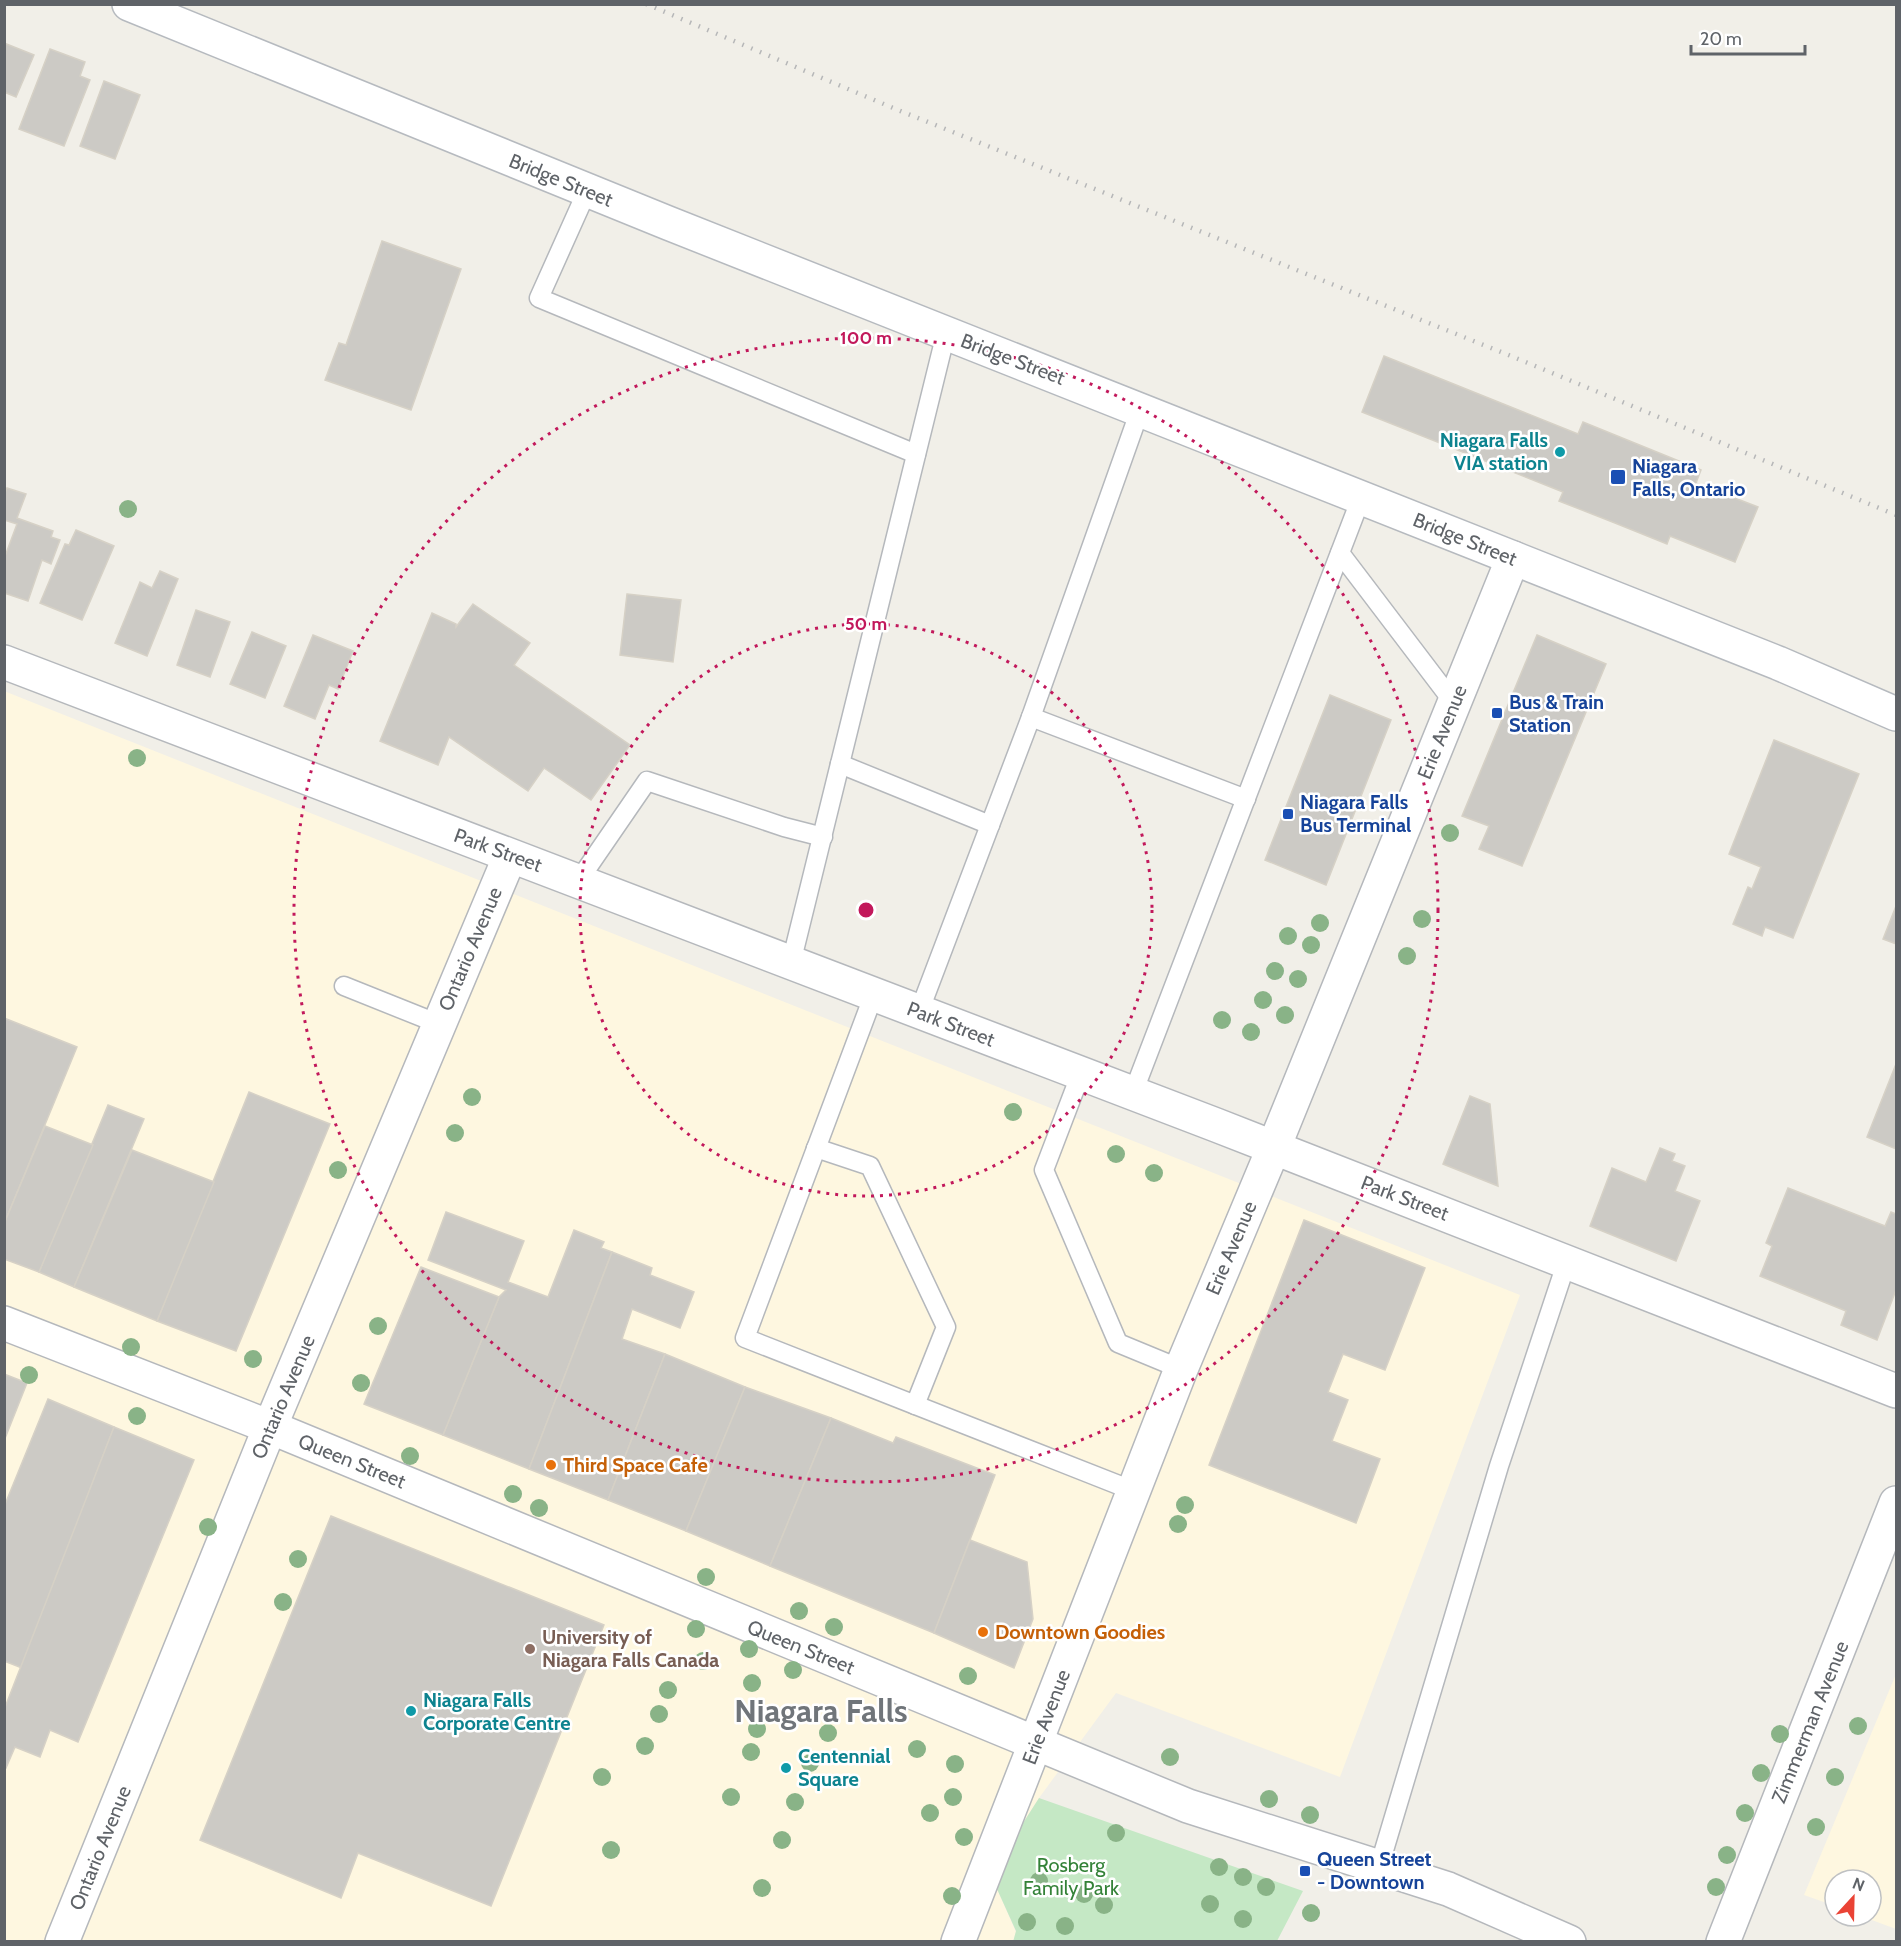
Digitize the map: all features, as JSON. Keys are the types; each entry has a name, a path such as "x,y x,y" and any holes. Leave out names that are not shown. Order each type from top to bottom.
{"street":[{"name":"Bridge Street","path":"129,4 587,191 1778,663 1896,714"},
{"name":"Erie Avenue","path":"958,1941 1181,1369 1274,1147 1513,558"},
{"name":"Park Street","path":"4,662 1274,1147 1896,1391"},
{"name":"Ontario Avenue","path":"62,1941 270,1427 510,856"},
{"name":"Queen Street","path":"4,1323 270,1427 1188,1806 1448,1889 1569,1941"},
{"name":"Zimmerman Avenue","path":"1723,1941 1896,1503"}],"lane":[{"path":"587,191 539,298 916,454"},
{"path":"791,963 946,333"},
{"path":"919,1011 1031,717 1140,410"},
{"path":"1133,1093 1361,498"},
{"path":"1340,553 1454,703"},
{"path":"1031,717 1246,799"},
{"path":"840,764 990,825"},
{"path":"579,880 647,781 784,827 823,837"},
{"path":"344,986 439,1024"},
{"path":"874,994 745,1338 1134,1491"},
{"path":"1081,1073 1044,1170 1118,1343 1181,1369"},
{"path":"816,1149 870,1166 946,1327 915,1405"},
{"path":"1379,1867 1499,1466 1567,1261"}],"shaded area":[{"path":"4,691 1520,1295 1340,1777 1116,1693 1039,1798 1016,1834 997,1889 1016,1932 1013,1941 11,1942 5,1939"},
{"path":"1896,1674 1896,1929 1883,1924 1883,1868 1823,1868 1823,1902 1804,1895"}],"green space":[{"name":"Rosberg Family Park","path":"1039,1798 1303,1891 1277,1941 1013,1942 1016,1931 997,1889 1016,1834"}],"building":[{"path":"4,43 34,55 16,97 4,92"},
{"path":"50,49 85,62 80,76 90,80 64,146 19,129"},
{"path":"104,81 140,95 115,159 80,146"},
{"path":"382,241 461,269 411,410 325,380 339,343 346,345"},
{"name":"Niagara Falls VIA station","path":"1384,356 1578,434 1583,422 1701,470 1696,483 1758,507 1735,562 1670,536 1667,544 1559,501 1563,492 1362,412"},
{"path":"7,488 26,494 17,518 53,531 51,537 60,540 51,564 42,560 28,601 4,593 4,559 17,524 4,520 4,495"},
{"path":"76,530 114,546 82,620 40,603 65,544 69,545"},
{"path":"160,571 178,579 147,656 115,643 140,582 152,588"},
{"path":"627,594 681,600 673,662 620,655"},
{"path":"473,604 530,643 514,665 630,745 591,800 544,768 528,791 449,737 438,765 380,741 432,613 456,624 456,627"},
{"path":"196,610 230,622 210,677 177,665"},
{"path":"252,632 286,646 265,698 230,684"},
{"path":"313,635 353,651 338,689 329,685 315,719 284,706"},
{"path":"1537,635 1606,664 1522,866 1479,849 1489,826 1462,816"},
{"path":"1330,695 1391,720 1326,885 1265,860"},
{"path":"1774,740 1859,774 1793,938 1765,927 1762,936 1733,924 1748,887 1752,889 1761,867 1729,854"},
{"path":"1896,906 1896,944 1883,939"},
{"path":"4,1018 77,1047 4,1224"},
{"path":"1896,1064 1896,1149 1867,1137"},
{"path":"249,1092 330,1124 236,1351 157,1321"},
{"path":"1470,1096 1490,1104 1498,1186 1443,1164"},
{"path":"108,1105 144,1119 74,1287 39,1272"},
{"path":"45,1126 93,1145 39,1272 4,1259 4,1224"},
{"path":"1660,1148 1675,1154 1672,1161 1685,1166 1675,1191 1700,1201 1676,1261 1590,1226 1612,1168 1646,1182"},
{"path":"132,1150 214,1182 157,1321 74,1287"},
{"path":"1788,1188 1885,1226 1891,1212 1896,1214 1896,1290 1877,1340 1841,1325 1846,1311 1760,1276 1772,1246 1766,1243"},
{"path":"446,1212 524,1241 508,1282 548,1297 574,1230 604,1242 601,1248 612,1252 529,1469 443,1435 499,1297 506,1290 428,1260"},
{"path":"1304,1220 1425,1268 1385,1370 1343,1354 1328,1392 1348,1400 1332,1441 1380,1459 1356,1523 1209,1465"},
{"path":"612,1252 652,1268 650,1275 694,1292 680,1328 632,1309 622,1339 665,1354 608,1500 529,1469"},
{"path":"421,1267 499,1297 443,1435 364,1404"},
{"path":"665,1354 745,1387 686,1531 608,1500"},
{"path":"4,1374 27,1383 4,1441"},
{"path":"745,1387 831,1418 770,1566 686,1531"},
{"path":"48,1399 114,1427 22,1668 4,1661 4,1507"},
{"path":"831,1418 893,1443 896,1437 995,1475 934,1633 770,1566"},
{"path":"114,1427 194,1460 78,1742 50,1730 40,1757 15,1747 6,1768 4,1767 4,1710"},
{"name":"Niagara Falls Corporate Centre","path":"331,1516 604,1625 491,1906 358,1853 341,1898 200,1840"},
{"path":"970,1540 1027,1562 1033,1619 1014,1668 934,1633"}],"railway":[{"path":"646,4 898,110 1511,356 1896,515"}],"place":[{"name":"Niagara Falls VIA station","path":"1560,452"},
{"name":"Niagara Falls, Ontario","path":"1618,477"},
{"name":"Bus & Train Station","path":"1497,713"},
{"name":"Niagara Falls Bus Terminal","path":"1288,814"},
{"name":"Third Space Cafe","path":"551,1465"},
{"name":"Downtown Goodies","path":"983,1632"},
{"name":"University of Niagara Falls Canada","path":"530,1649"},
{"name":"Niagara Falls Corporate Centre","path":"411,1711"},
{"name":"Centennial Square","path":"786,1768"},
{"name":"Queen Street - Downtown","path":"1305,1871"}],"district":[{"name":"Niagara Falls","path":"821,1710"}]}
